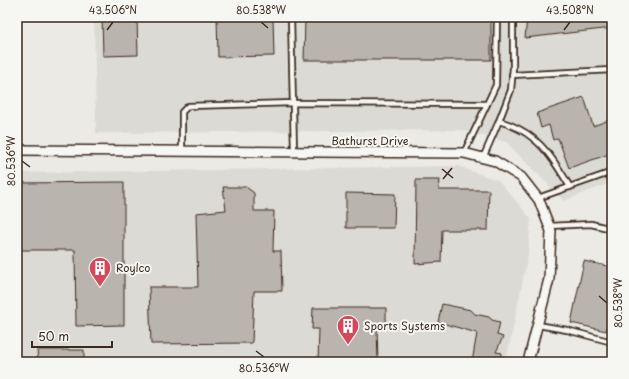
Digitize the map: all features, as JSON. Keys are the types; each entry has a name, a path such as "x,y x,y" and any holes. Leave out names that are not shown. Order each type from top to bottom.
{"street":[{"name":"Bathurst Drive","path":"17,150 464,153 495,161 521,177 538,199 551,231 549,279 528,362"}],"lane":[{"path":"292,17 294,152"},
{"path":"464,153 496,85 497,17"},
{"path":"483,158 511,90 513,17"},
{"path":"512,74 612,70"},
{"path":"182,151 182,112 188,106 293,103 487,104"},
{"path":"499,121 521,130 536,140 554,160 570,187"},
{"path":"538,199 612,172"},
{"path":"548,226 591,224 612,229"},
{"path":"537,324 612,342"}],"shaded area":[{"path":"94,17 612,17 612,182 564,201 506,142 461,130 96,133"},
{"path":"458,166 499,181 531,219 528,255 506,362 17,362 17,173"}],"building":[{"path":"102,17 137,17 138,55 103,56"},
{"path":"217,17 273,17 274,56 218,57"},
{"path":"305,17 491,17 491,60 304,60"},
{"path":"527,17 612,17 612,28 525,38"},
{"path":"584,97 593,126 612,119 612,153 569,168 558,138 553,140 549,125 541,128 537,113"},
{"path":"416,180 440,180 439,190 489,190 488,230 442,230 441,262 415,264"},
{"name":"Roylco","path":"124,182 124,325 76,326 75,250 17,250 17,183"},
{"path":"223,187 246,187 254,193 254,211 274,211 273,251 281,251 282,291 254,291 252,343 151,344 149,287 198,287 196,213 226,210"},
{"path":"346,193 395,194 394,228 346,228"},
{"path":"584,261 612,267 612,304 606,331 571,323"},
{"path":"442,304 471,310 475,314 489,317 492,320 500,322 497,335 503,337 496,352 502,353 500,362 472,362 477,333 438,322"},
{"name":"Sports Systems","path":"313,308 386,308 386,328 377,327 378,362 318,362 319,329 312,329"},
{"path":"37,350 84,350 84,362 38,362"}],"place":[{"name":"Roylco","path":"100,288"},
{"name":"Sports Systems","path":"348,346"}]}
